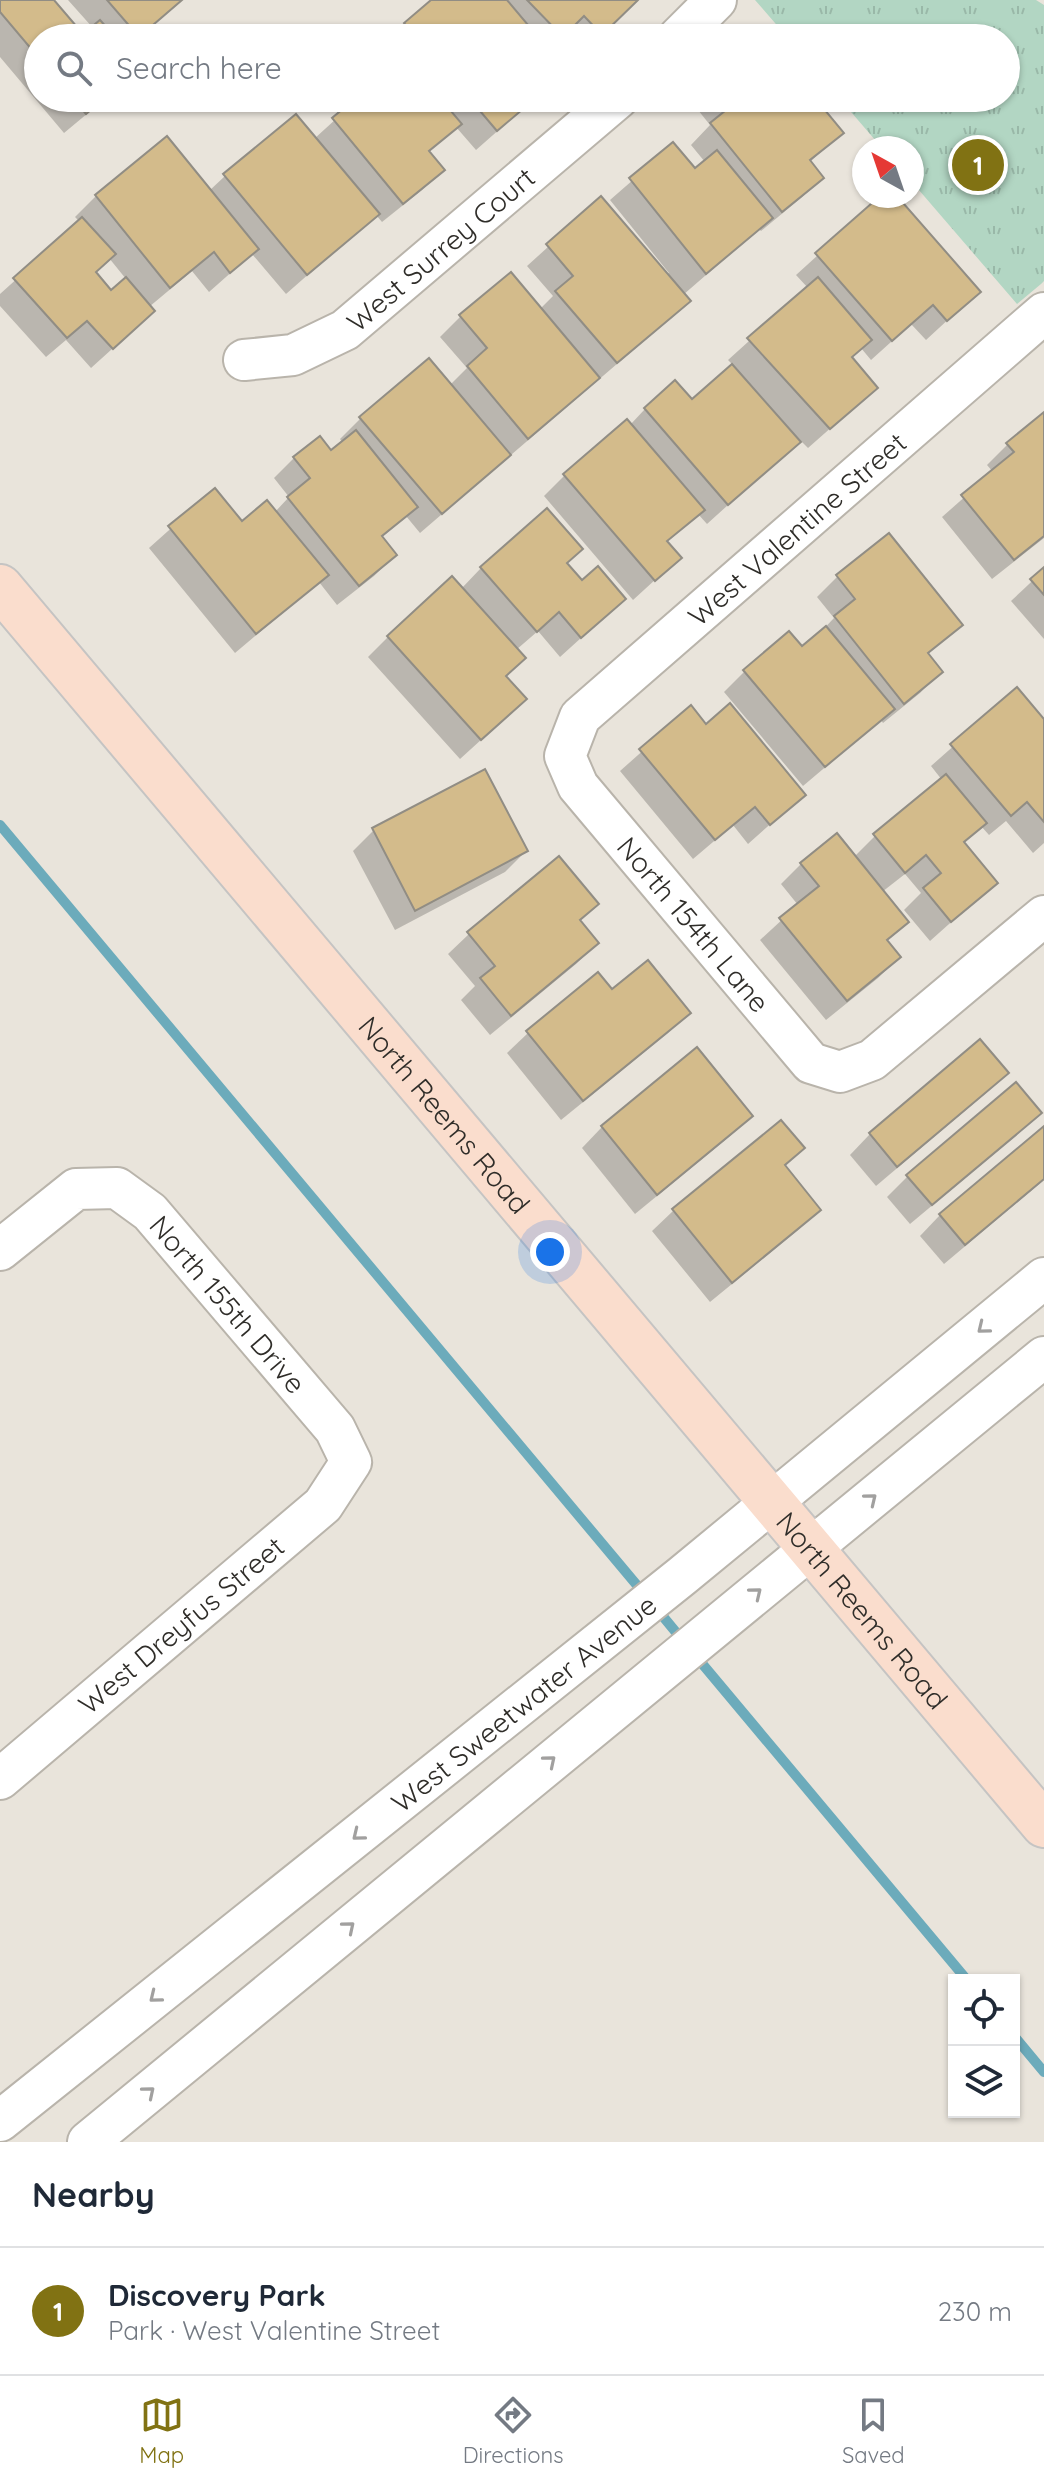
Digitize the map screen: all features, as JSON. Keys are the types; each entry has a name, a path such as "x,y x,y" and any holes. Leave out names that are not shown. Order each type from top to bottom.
{"main road":[{"name":"North Reems Road","path":"0,587 1044,1825"}],"street":[{"path":"692,24 716,0"},
{"name":"West Surrey Court","path":"244,360 293,355 345,330 602,112"},
{"name":"West Valentine Street","path":"565,756 580,717 1044,313"},
{"name":"North 154th Lane","path":"565,756 578,786 811,1063 840,1072 872,1060 1044,916"},
{"name":"North 155th Drive","path":"1,1248 76,1189 117,1188 150,1212 335,1429 351,1462"},
{"name":"West Sweetwater Avenue","path":"0,2121 650,1601 1044,1278"},
{"path":"88,2142 1044,1357"},
{"name":"West Dreyfus Street","path":"0,1779 323,1505 351,1462"}],"green space":[{"path":"755,0 1036,0 1044,5 1044,281 1017,304 924,196 924,136 872,136 851,112 1020,112 1020,24 776,24"}],"building":[{"path":"0,0 54,0 74,24 24,24 24,40 0,12"},
{"path":"107,0 182,0 154,24 128,24"},
{"path":"431,0 507,0 527,24 405,24"},
{"path":"527,0 638,0 613,24 592,24 584,16 576,24 550,24"},
{"path":"339,112 452,112 462,124 429,151 445,170 403,204 332,118"},
{"path":"481,112 519,112 497,131"},
{"path":"724,112 827,112 844,133 810,160 824,178 782,212 710,123"},
{"path":"296,114 380,214 307,275 223,174"},
{"path":"167,136 259,249 230,273 214,252 170,288 95,195"},
{"path":"673,142 695,168 717,150 773,218 706,274 629,178"},
{"path":"601,196 691,301 617,363 555,291 573,276 546,244"},
{"path":"866,208 908,208 981,292 947,321 933,305 892,341 815,253"},
{"path":"82,217 116,254 96,272 111,290 126,277 155,311 113,349 87,321 67,338 13,278"},
{"path":"511,272 600,378 528,439 467,366 487,348 459,315"},
{"path":"818,277 872,340 852,357 878,388 830,429 747,338"},
{"path":"429,358 511,455 442,514 359,417"},
{"path":"732,364 801,442 728,505 644,408 675,380 692,399"},
{"path":"1044,412 1044,536 1014,560 961,495 1014,452 1006,443"},
{"path":"627,419 705,510 667,541 682,558 655,581 563,474"},
{"path":"356,430 418,507 382,536 397,555 359,586 287,497 310,478 293,457 320,436 331,450"},
{"path":"215,488 242,521 267,500 329,575 256,634 168,526"},
{"path":"547,508 583,549 567,563 582,580 598,566 626,599 581,638 559,612 537,632 480,567"},
{"path":"889,533 963,625 928,653 943,672 904,704 834,616 855,599 836,575"},
{"path":"1044,567 1044,595 1030,579"},
{"path":"452,576 526,658 506,676 527,699 481,740 387,636"},
{"path":"826,626 895,709 825,767 743,670 789,631 802,646"},
{"path":"1017,687 1044,719 1044,822 1027,802 1011,816 950,744"},
{"path":"730,703 806,795 770,825 755,807 715,840 639,749 691,705 706,724"},
{"path":"485,769 528,851 415,911 372,828"},
{"path":"946,774 987,823 964,842 998,883 951,922 923,888 941,873 926,855 905,873 873,834"},
{"path":"837,833 909,922 887,940 901,957 847,1001 779,918 819,886 800,863"},
{"path":"559,856 599,904 580,920 599,943 511,1016 480,978 495,966 467,932"},
{"path":"648,960 691,1013 583,1101 526,1031 598,972 612,989"},
{"path":"980,1039 1009,1073 897,1167 869,1133"},
{"path":"697,1047 753,1116 657,1195 601,1126"},
{"path":"1016,1082 1042,1113 932,1205 906,1175"},
{"path":"781,1120 805,1148 785,1165 821,1210 732,1283 672,1209"},
{"path":"1044,1126 1044,1179 965,1245 939,1214"}],"waterway":[{"path":"0,825 646,1596"},
{"path":"656,1608 684,1642"},
{"path":"694,1654 962,1974"},
{"path":"1020,2043 1044,2072"}],"place":[{"name":"Discovery Park","path":"978,165"}]}
